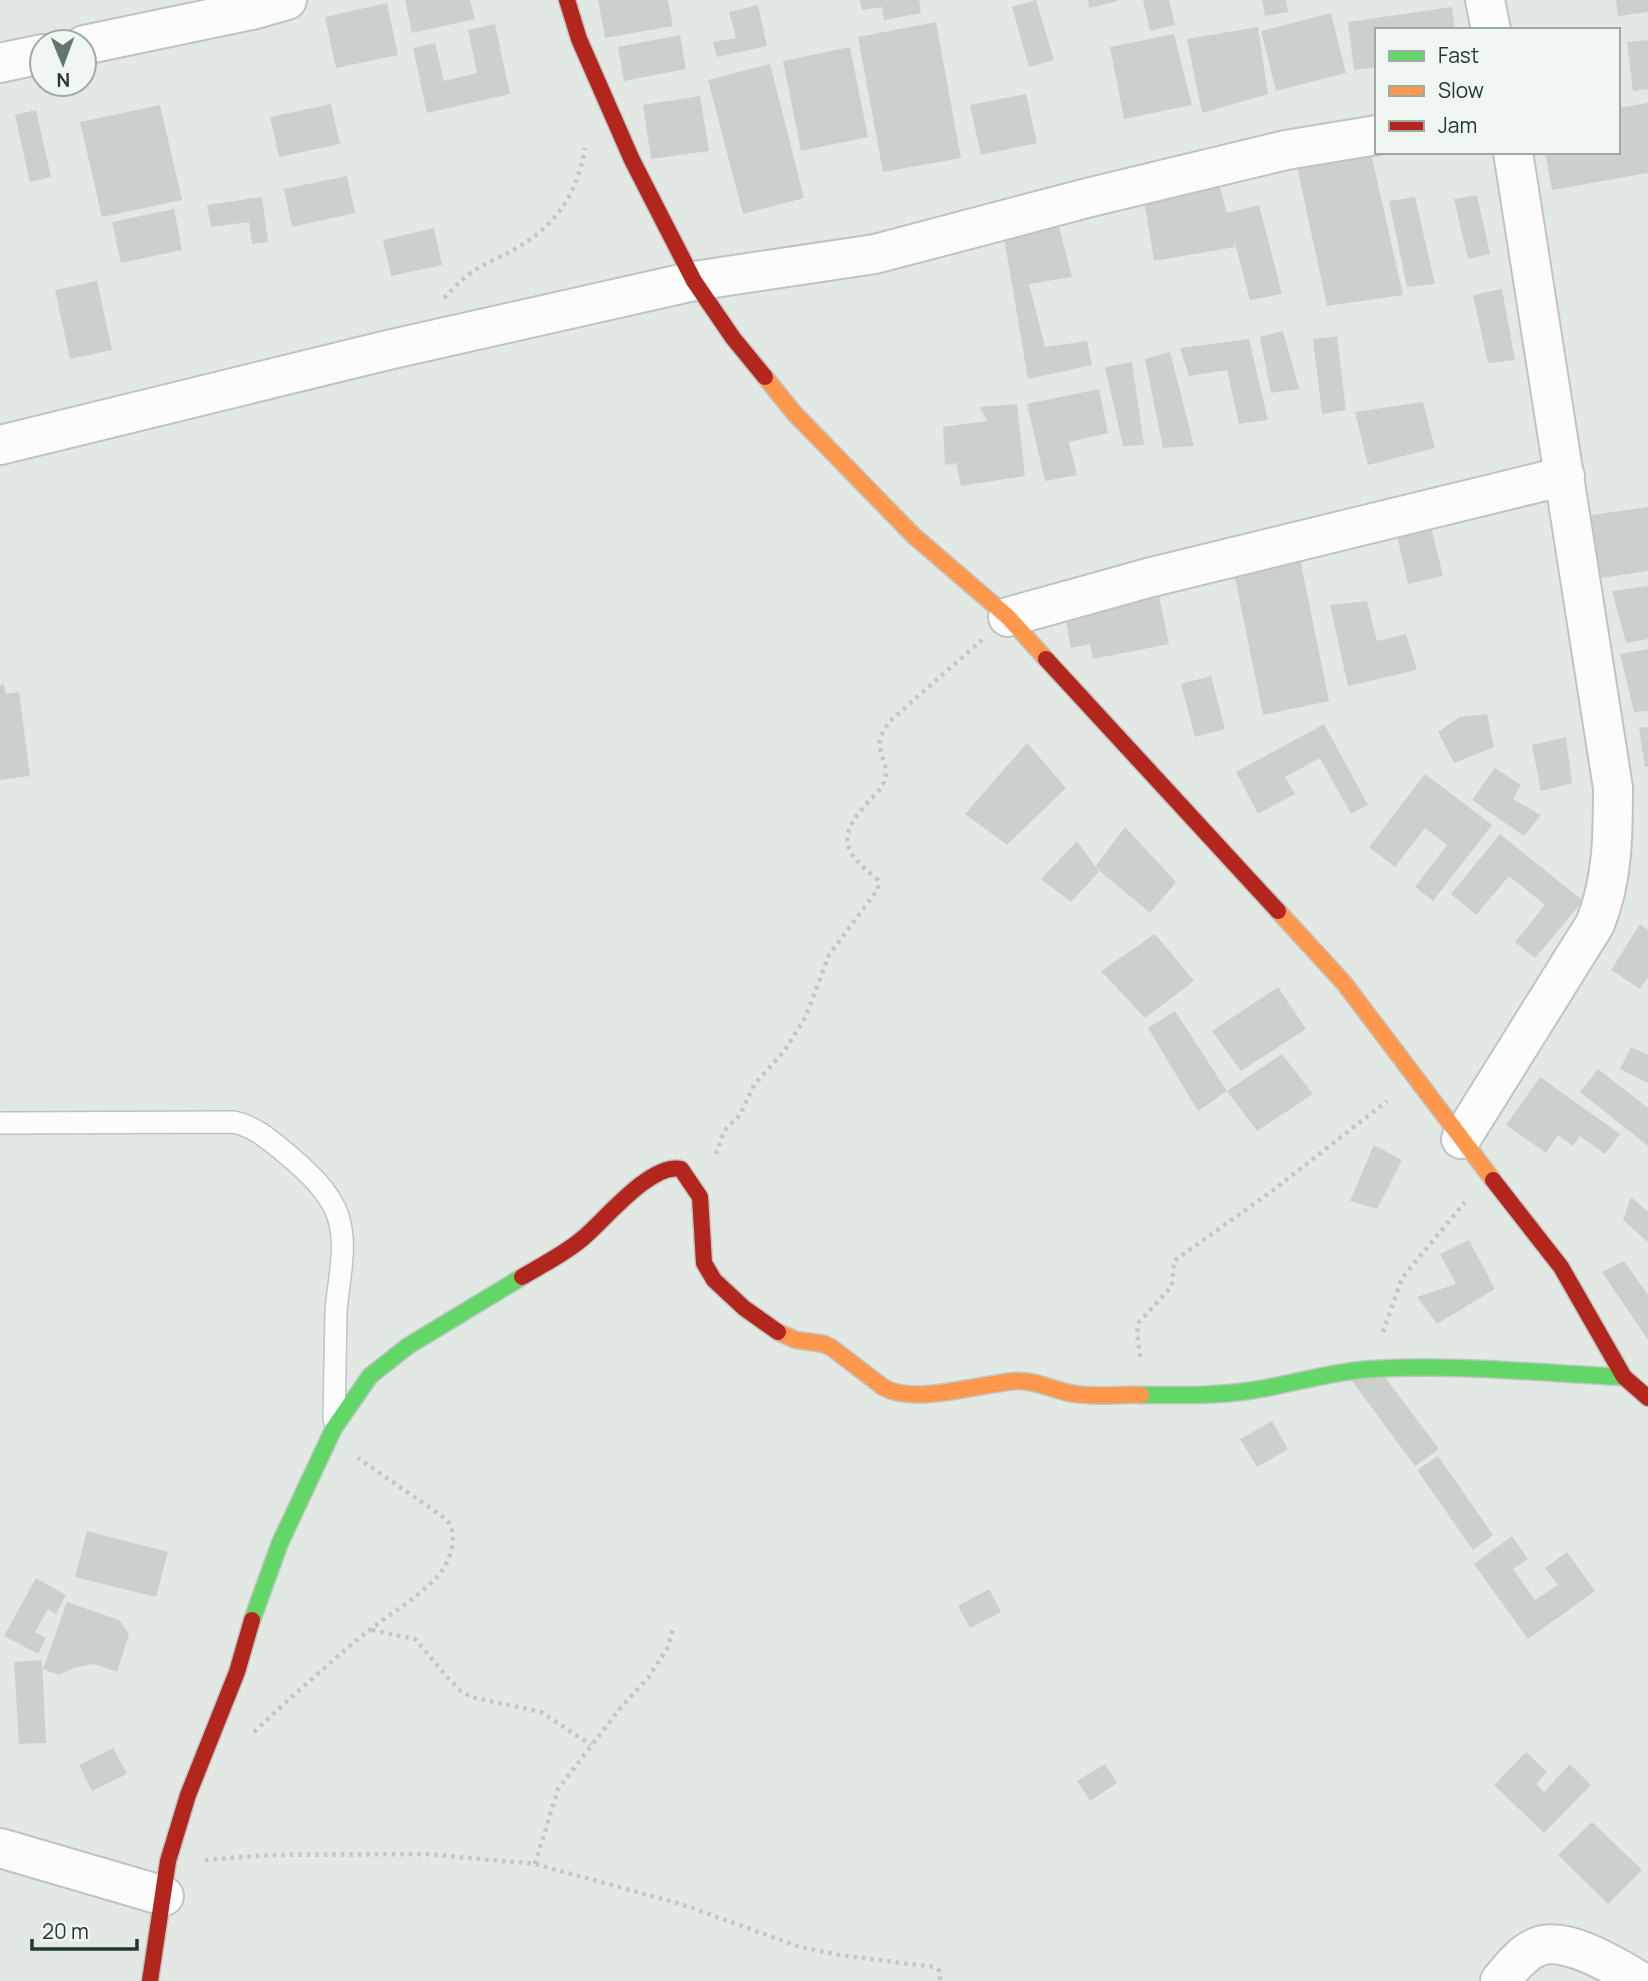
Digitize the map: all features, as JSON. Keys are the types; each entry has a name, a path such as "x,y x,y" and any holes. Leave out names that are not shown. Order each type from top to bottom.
{"street":[{"path":"98,42 252,10 287,0"},
{"path":"567,0 579,38 632,160 694,281 733,338 795,414 914,536 1008,617 1344,983 1560,1267 1624,1377 1648,1398"},
{"path":"1485,0 1491,28"},
{"path":"0,63 28,57"},
{"path":"0,445 388,350 694,281 875,254 1272,153 1375,135"},
{"path":"1461,1139 1595,924 1610,876 1614,788 1513,154"},
{"path":"1008,617 1148,578 1565,476"},
{"path":"150,1981 166,1878 188,1795 237,1672 280,1543 334,1428 370,1376 408,1346 556,1257 582,1239 659,1172 668,1168 681,1169 700,1197 704,1263 719,1286 778,1332 796,1340 824,1344 832,1348 891,1392 905,1395 926,1394 1018,1381 1072,1394 1144,1395 1248,1391 1318,1376 1370,1369 1414,1367 1624,1377"},
{"path":"0,1847 166,1878"},
{"path":"1500,1981 1526,1954 1536,1947 1552,1944 1572,1947 1640,1981"}],"lane":[{"path":"0,1123 234,1122 247,1125 261,1133 296,1161 327,1194 339,1218 342,1264 337,1309 334,1428"}],"path":[{"path":"435,307 471,272 517,248 540,232 561,212 576,185 586,138"},
{"path":"700,1197 724,1131 740,1115 760,1076 785,1050 806,1016 829,955 878,890 878,880 856,863 849,852 846,837 856,816 886,778 880,748 882,735 890,721 1008,617"},
{"path":"1144,1395 1138,1326 1140,1319 1172,1286 1174,1261 1272,1191 1415,1078"},
{"path":"1370,1369 1402,1278 1488,1175"},
{"path":"248,1738 298,1691 437,1577 450,1555 453,1527 430,1507 352,1453 334,1428"},
{"path":"535,1864 558,1789 662,1657 672,1638 673,1628"},
{"path":"371,1629 415,1639 447,1678 471,1698 541,1712 591,1745"},
{"path":"166,1878 226,1860 269,1854 426,1854 493,1858 535,1864 681,1904 800,1947 839,1955 934,1967 940,1971 940,1981"}],"building":[{"path":"405,0 470,0 475,19 412,33"},
{"path":"598,0 668,0 673,26 605,38"},
{"path":"860,0 919,0 921,13 884,20 882,7 862,10"},
{"path":"1036,0 1054,60 1029,67 1012,7"},
{"path":"1088,0 1117,0 1118,1 1089,8"},
{"path":"1143,0 1169,0 1175,25 1150,31"},
{"path":"1262,0 1286,0 1288,12 1265,16"},
{"path":"1616,0 1648,0 1648,12 1618,16"},
{"path":"387,3 398,55 336,68 325,17"},
{"path":"758,5 767,46 717,57 713,42 736,38 729,12"},
{"path":"1452,7 1455,28 1375,28 1375,67 1354,70 1348,22"},
{"path":"1331,13 1346,73 1276,91 1261,31"},
{"path":"936,22 961,158 883,172 858,37"},
{"path":"495,24 510,94 427,113 413,48 435,43 444,81 477,73 468,30"},
{"path":"1258,27 1268,94 1202,113 1187,39"},
{"path":"1174,34 1192,105 1124,119 1110,47"},
{"path":"680,35 686,69 624,81 618,47"},
{"path":"1648,40 1648,89 1633,91 1627,42"},
{"path":"850,47 868,137 801,151 783,61"},
{"path":"770,64 804,198 743,214 708,80"},
{"path":"1026,94 1037,143 981,155 970,105"},
{"path":"700,96 709,151 651,159 643,105"},
{"path":"1648,103 1648,173 1552,190 1545,154 1620,154 1620,108"},
{"path":"331,104 340,144 279,157 270,117"},
{"path":"160,105 182,200 102,217 80,122"},
{"path":"36,110 51,177 30,182 15,115"},
{"path":"1370,149 1403,295 1327,306 1296,162"},
{"path":"347,176 355,213 292,227 284,189"},
{"path":"1219,184 1227,213 1259,205 1282,294 1250,300 1234,240 1235,247 1154,261 1143,194"},
{"path":"1477,195 1490,254 1468,259 1454,199"},
{"path":"262,197 268,242 252,244 249,222 211,227 207,205"},
{"path":"1415,197 1435,284 1407,287 1389,201"},
{"path":"174,209 182,250 121,263 112,222"},
{"path":"1058,223 1072,277 1029,284 1045,347 1087,341 1092,365 1028,379 1003,232"},
{"path":"434,228 442,265 391,276 383,240"},
{"path":"97,281 112,350 70,359 55,290"},
{"path":"1502,289 1515,360 1488,363 1473,295"},
{"path":"1283,331 1299,389 1271,393 1260,337"},
{"path":"1337,336 1346,410 1322,414 1313,339"},
{"path":"1249,339 1268,420 1239,424 1227,370 1189,376 1180,348"},
{"path":"1170,352 1194,446 1163,448 1145,359"},
{"path":"1132,362 1144,445 1123,446 1105,367"},
{"path":"1099,389 1108,433 1069,442 1077,475 1045,481 1027,404"},
{"path":"1423,402 1435,448 1368,465 1355,412"},
{"path":"1017,404 1025,476 961,486 956,463 945,465 943,427 987,421 980,407"},
{"path":"1648,507 1648,571 1595,579 1585,516"},
{"path":"1430,523 1443,576 1408,584 1396,531"},
{"path":"1300,559 1329,701 1263,715 1234,573"},
{"path":"1648,586 1648,639 1626,643 1612,591"},
{"path":"1159,596 1169,644 1093,659 1090,644 1071,648 1065,615"},
{"path":"1367,601 1377,641 1406,634 1417,670 1348,686 1330,605"},
{"path":"1648,649 1648,711 1634,712 1620,654"},
{"path":"1211,676 1225,729 1195,737 1181,684"},
{"path":"4,684 6,694 19,692 30,776 0,780 0,685"},
{"path":"1487,714 1494,747 1454,763 1438,732 1460,717"},
{"path":"1324,724 1368,805 1351,814 1320,758 1285,777 1295,794 1258,814 1236,772"},
{"path":"1648,727 1648,767 1645,767 1639,728"},
{"path":"1566,737 1572,783 1541,791 1532,745"},
{"path":"1027,743 1066,788 1007,845 965,814"},
{"path":"1495,768 1521,785 1513,799 1541,815 1524,836 1472,800"},
{"path":"1425,774 1492,825 1433,901 1415,887 1447,845 1425,828 1395,867 1369,847"},
{"path":"1125,827 1176,882 1150,913 1095,867"},
{"path":"1500,834 1583,901 1535,958 1515,942 1545,905 1509,876 1476,915 1451,894"},
{"path":"1077,841 1099,872 1071,902 1041,879"},
{"path":"1640,924 1648,930 1648,977 1640,989 1611,970"},
{"path":"1155,934 1194,981 1145,1018 1101,971"},
{"path":"1278,987 1306,1029 1241,1071 1212,1031"},
{"path":"1175,1011 1227,1091 1198,1111 1148,1028"},
{"path":"1631,1047 1648,1055 1648,1083 1620,1069"},
{"path":"1282,1054 1313,1094 1257,1131 1227,1091"},
{"path":"1598,1069 1648,1108 1648,1146 1580,1092"},
{"path":"1540,1077 1620,1134 1605,1154 1580,1136 1573,1146 1558,1135 1546,1153 1506,1125"},
{"path":"1374,1145 1402,1160 1377,1209 1350,1201"},
{"path":"1631,1197 1648,1212 1648,1242 1623,1220"},
{"path":"1469,1240 1495,1289 1437,1324 1417,1297 1456,1284 1440,1254"},
{"path":"1624,1261 1648,1295 1648,1340 1602,1272"},
{"path":"1372,1360 1439,1449 1415,1466 1349,1377"},
{"path":"1272,1421 1288,1449 1257,1467 1240,1439"},
{"path":"1438,1456 1493,1535 1473,1550 1417,1470"},
{"path":"87,1531 168,1552 156,1597 75,1577"},
{"path":"1512,1536 1528,1559 1513,1569 1535,1600 1558,1585 1545,1568 1567,1552 1595,1591 1528,1639 1474,1564"},
{"path":"36,1578 66,1595 56,1614 48,1609 35,1632 46,1638 38,1654 4,1636"},
{"path":"989,1589 1001,1612 970,1628 958,1606"},
{"path":"67,1602 119,1620 129,1634 117,1672 94,1664 73,1668 59,1675 43,1669"},
{"path":"42,1660 46,1743 19,1744 14,1662"},
{"path":"113,1748 127,1774 92,1791 79,1765"},
{"path":"1526,1752 1547,1772 1536,1784 1544,1792 1570,1764 1591,1785 1544,1833 1494,1785"},
{"path":"1105,1764 1117,1783 1090,1801 1077,1781"},
{"path":"1592,1822 1642,1870 1608,1904 1558,1855"}],"traffic: fast":[{"path":"252,1620 280,1543 334,1428 370,1376 408,1346 522,1277"},
{"path":"1141,1395 1235,1393 1342,1372 1374,1369 1467,1368 1624,1377"}],"traffic: slow":[{"path":"765,377 795,414 914,536 1008,617 1046,659"},
{"path":"1278,911 1344,983 1493,1180"},
{"path":"778,1332 796,1340 824,1344 832,1348 883,1387 896,1392 930,1394 1017,1381 1078,1394 1141,1395"}],"traffic: jam":[{"path":"567,0 579,39 632,160 694,281 733,338 765,377"},
{"path":"1046,659 1278,911"},
{"path":"522,1277 575,1244 642,1183 669,1169 681,1169 700,1197 704,1263 714,1280 744,1308 778,1332"},
{"path":"1493,1180 1561,1267 1624,1377 1648,1398"},
{"path":"150,1981 168,1861 188,1795 237,1672 252,1620"}]}
